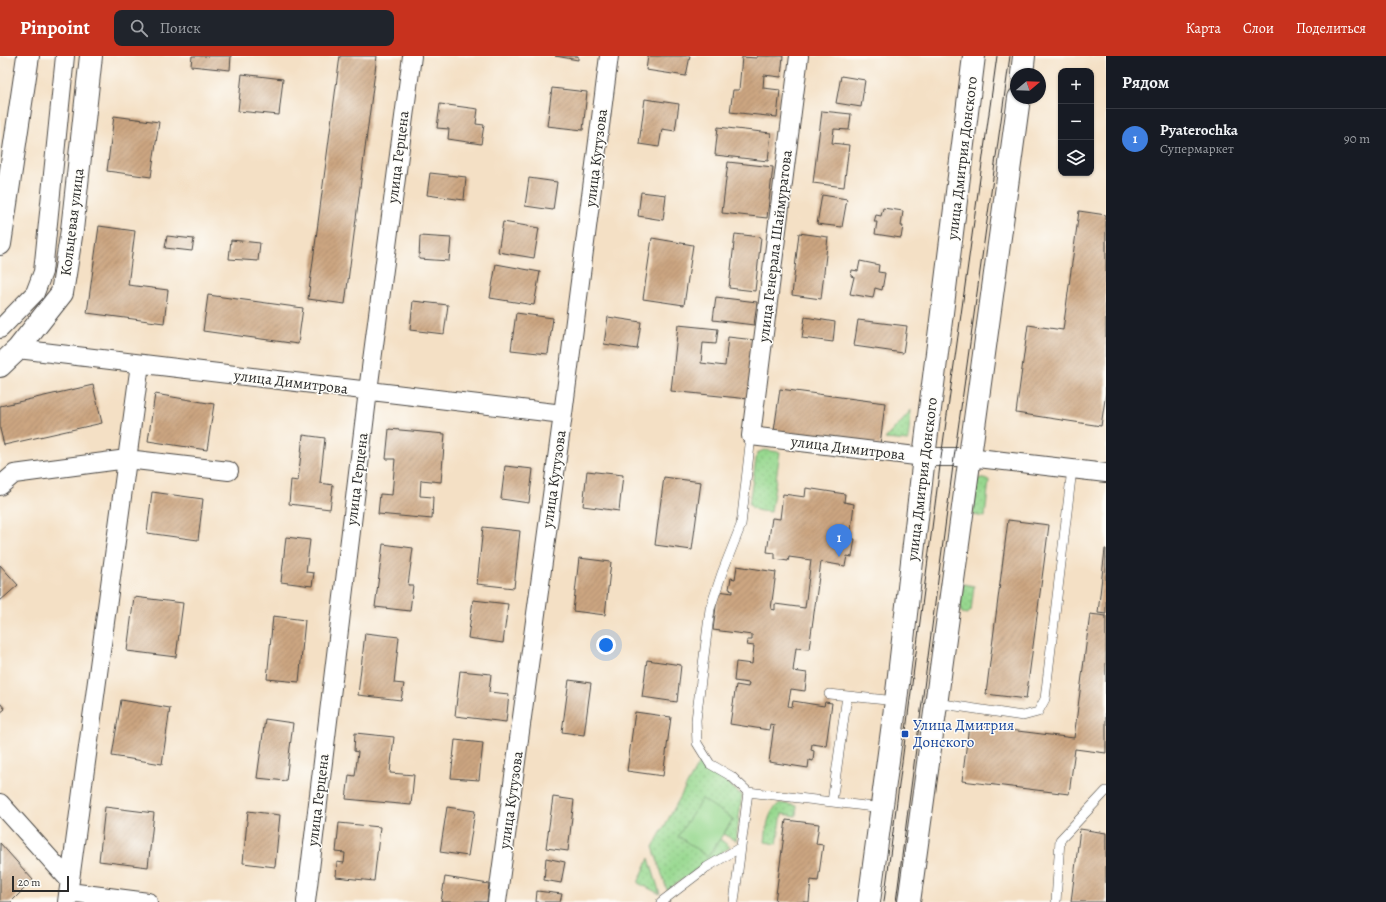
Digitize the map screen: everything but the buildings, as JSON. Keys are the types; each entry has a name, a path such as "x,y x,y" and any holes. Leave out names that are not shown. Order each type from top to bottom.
{"street":[{"path":"0,244 28,56"},
{"path":"0,329 35,293 43,272 65,56"},
{"name":"Кольцевая улица","path":"0,366 18,349 62,293 72,230 91,56"},
{"name":"улица Герцена","path":"306,902 368,391 412,56"},
{"name":"улица Кутузова","path":"497,902 563,414 609,56"},
{"name":"улица Генерала Шаймуратова","path":"751,436 799,56"},
{"name":"улица Дмитрия Донского","path":"869,902 896,701 924,457 974,56"},
{"path":"1023,68 1024,56"},
{"path":"909,902 1018,104"},
{"name":"улица Димитрова","path":"18,349 563,414"},
{"path":"69,892 140,364"},
{"name":"улица Димитрова","path":"751,436 924,457 969,458 1106,473"},
{"path":"0,486 14,474 127,459 229,471"},
{"path":"0,803 69,892 148,902"}],"lane":[{"path":"751,436 741,525 722,573 710,609 696,720 697,742 710,764 731,776 748,792 882,808"},
{"path":"936,703 1023,716 1038,712 1045,699 1072,469"},
{"path":"829,694 896,701"},
{"path":"832,802 847,696"},
{"path":"1056,902 1060,840 1106,791"},
{"path":"734,902 748,792"},
{"path":"661,902 707,867 741,847"}],"green space":[{"path":"911,410 908,441 885,439"},
{"path":"764,450 780,452 771,512 756,510 749,504 757,453"},
{"path":"977,478 989,480 985,517 973,515"},
{"path":"963,584 974,586 971,611 967,614 962,613 960,610"},
{"path":"701,759 707,767 742,795 736,841 723,834 708,856 720,839 730,847 667,890 653,847"},
{"path":"702,799 733,819 708,857 678,836"},
{"path":"780,803 797,806 796,816 782,814 777,844 765,842 770,815"},
{"path":"649,858 660,894 638,883"}],"tram line":[{"path":"884,902 941,458 997,56"},
{"path":"896,902 954,458 1010,56"}],"place":[{"name":"Pyaterochka","path":"839,557"},
{"name":"Улица Дмитрия Донского","path":"905,734"}]}
